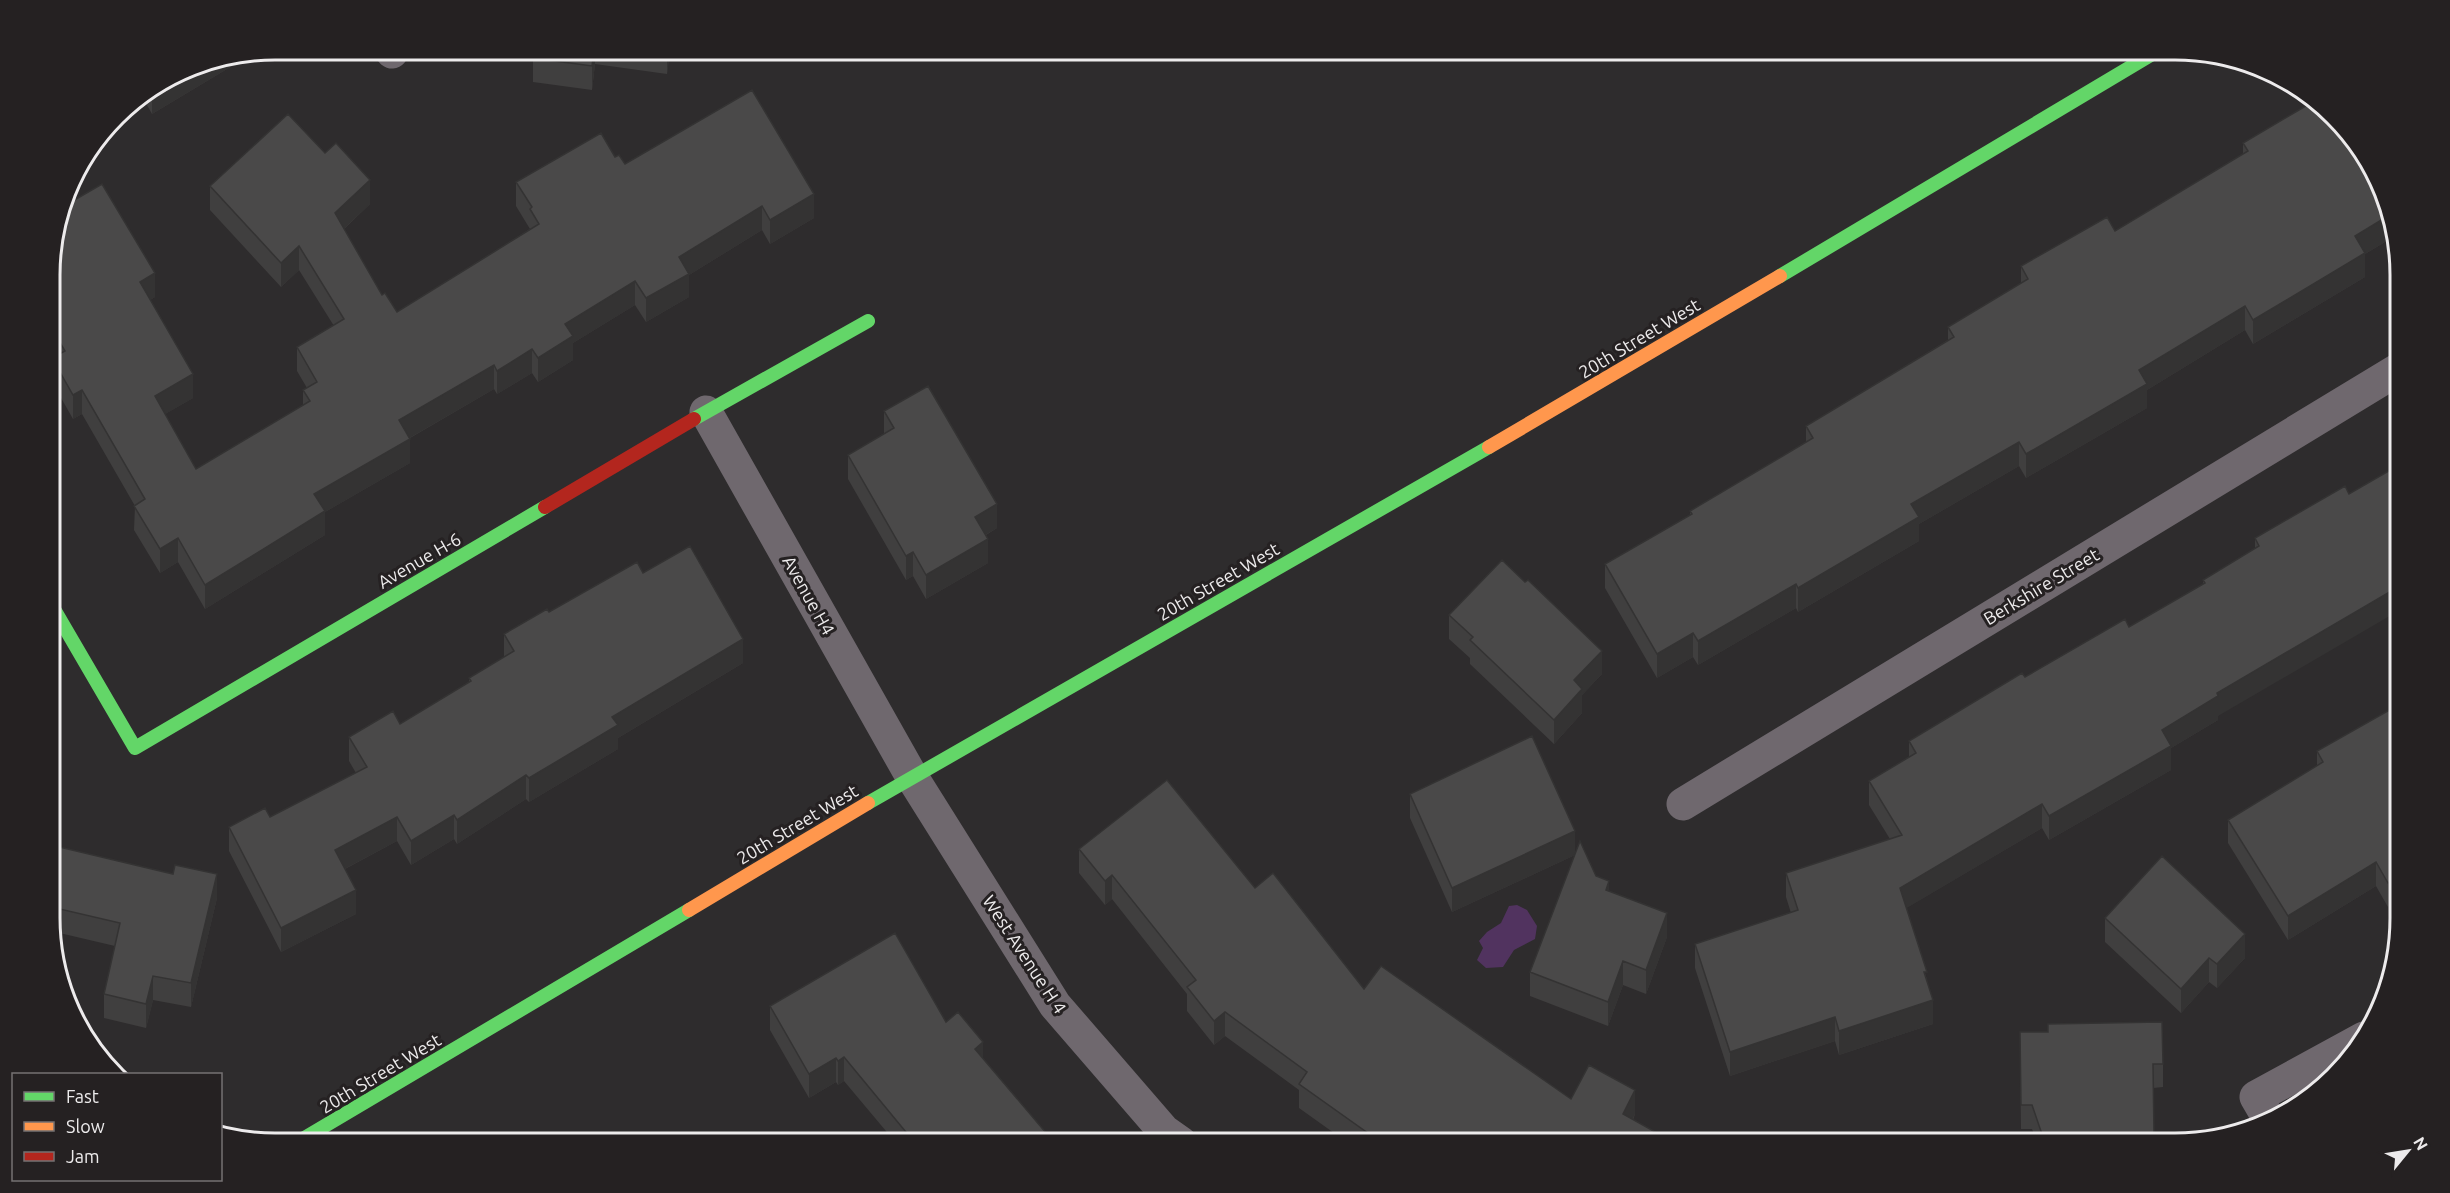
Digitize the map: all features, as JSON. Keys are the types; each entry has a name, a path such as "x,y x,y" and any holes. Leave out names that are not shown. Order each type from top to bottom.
{"main road":[{"name":"20th Street West","path":"313,1133 912,777 1582,393 2142,60"},
{"name":"Avenue H-6","path":"60,619 135,748 706,412 868,321"}],"street":[{"name":"Berkshire Street","path":"1683,804 2390,374"},
{"name":"Avenue H4","path":"706,412 912,777"},
{"name":"West Avenue H 4","path":"912,777 1055,1005 1163,1133"},
{"path":"2263,1109 2343,1053"}],"shaded area":[{"path":"1517,905 1527,910 1537,926 1535,939 1514,950 1503,967 1486,968 1477,960 1483,948 1479,941 1487,932 1501,923 1509,906"}],"building":[{"path":"548,60 593,60 592,66"},
{"path":"752,90 814,194 770,220 762,206 679,257 689,274 646,298 635,281 565,324 573,336 538,358 532,349 497,371 494,365 399,420 410,439 314,494 325,511 205,585 178,538 160,549 134,506 145,499 82,390 73,395 60,372 60,354 65,351 60,343 60,261 64,233 73,201 102,184 155,273 140,282 193,374 155,396 196,469 310,401 303,390 317,382 297,347 344,319 299,246 281,263 210,186 288,114 325,153 336,143 370,180 335,213 382,295 385,293 397,312 539,224 530,209 532,207 516,182 601,133 615,157 619,155 625,164"},
{"path":"2307,105 2317,113 2354,155 2379,206 2383,219 2355,236 2365,253 2253,320 2245,306 2139,370 2147,384 2026,454 2019,442 1911,504 1919,517 1798,588 1796,584 1698,641 1693,633 1657,654 1605,564 1692,514 1690,511 1813,438 1806,426 1954,337 1948,327 2028,279 2021,266 2107,217 2115,231 2248,151 2243,143"},
{"path":"928,386 997,504 975,517 988,539 926,575 913,552 906,556 848,455 894,428 884,411"},
{"path":"2390,470 2390,592 2217,693 2218,696 2162,730 2171,746 2049,816 2042,804 1900,888 1927,972 1924,972 1933,1000 1839,1031 1835,1017 1730,1052 1695,944 1798,910 1786,873 1902,835 1869,781 1916,753 1909,741 2022,673 2025,677 2125,619 2129,627 2205,583 2203,580 2259,546 2255,538 2345,486 2349,494"},
{"path":"690,546 743,639 612,717 618,725 529,778 526,775 457,820 454,815 411,841 397,817 335,850 356,890 281,928 229,827 265,808 270,817 367,767 349,737 393,711 400,724 471,681 469,678 514,651 504,634 547,609 549,612 637,562 643,573"},
{"path":"1502,560 1525,582 1528,580 1602,651 1574,680 1582,689 1554,720 1470,640 1473,637 1449,615"},
{"path":"2390,710 2390,882 2388,883 2376,862 2288,916 2228,820 2323,762 2317,751"},
{"path":"1532,736 1575,831 1452,888 1410,794"},
{"path":"1167,780 1255,888 1273,873 1364,989 1381,966 1571,1099 1589,1065 1635,1090 1623,1114 1657,1133 1368,1133 1299,1084 1307,1072 1225,1012 1214,1021 1187,987 1196,980 1112,875 1105,881 1079,849"},
{"path":"1580,841 1596,876 1609,881 1606,890 1667,913 1646,970 1623,961 1608,1002 1530,972"},
{"path":"60,847 173,874 175,865 217,874 191,983 153,976 146,1004 104,994 120,923 60,909"},
{"path":"2162,856 2245,934 2217,964 2209,958 2181,989 2105,918"},
{"path":"895,933 946,1022 958,1012 983,1042 975,1049 1046,1133 907,1133 844,1057 838,1061 836,1058 809,1074 770,1006"},
{"path":"2162,1022 2163,1064 2153,1064 2154,1133 2042,1133 2032,1105 2021,1105 2020,1032 2048,1032 2048,1024"}],"traffic: fast":[{"path":"1780,276 2142,60"},
{"path":"694,419 868,321"},
{"path":"868,803 1489,447"},
{"path":"60,619 135,748 545,507"},
{"path":"313,1133 689,910"}],"traffic: slow":[{"path":"1489,447 1780,276"},
{"path":"689,910 868,803"}],"traffic: jam":[{"path":"545,507 694,419"}]}
